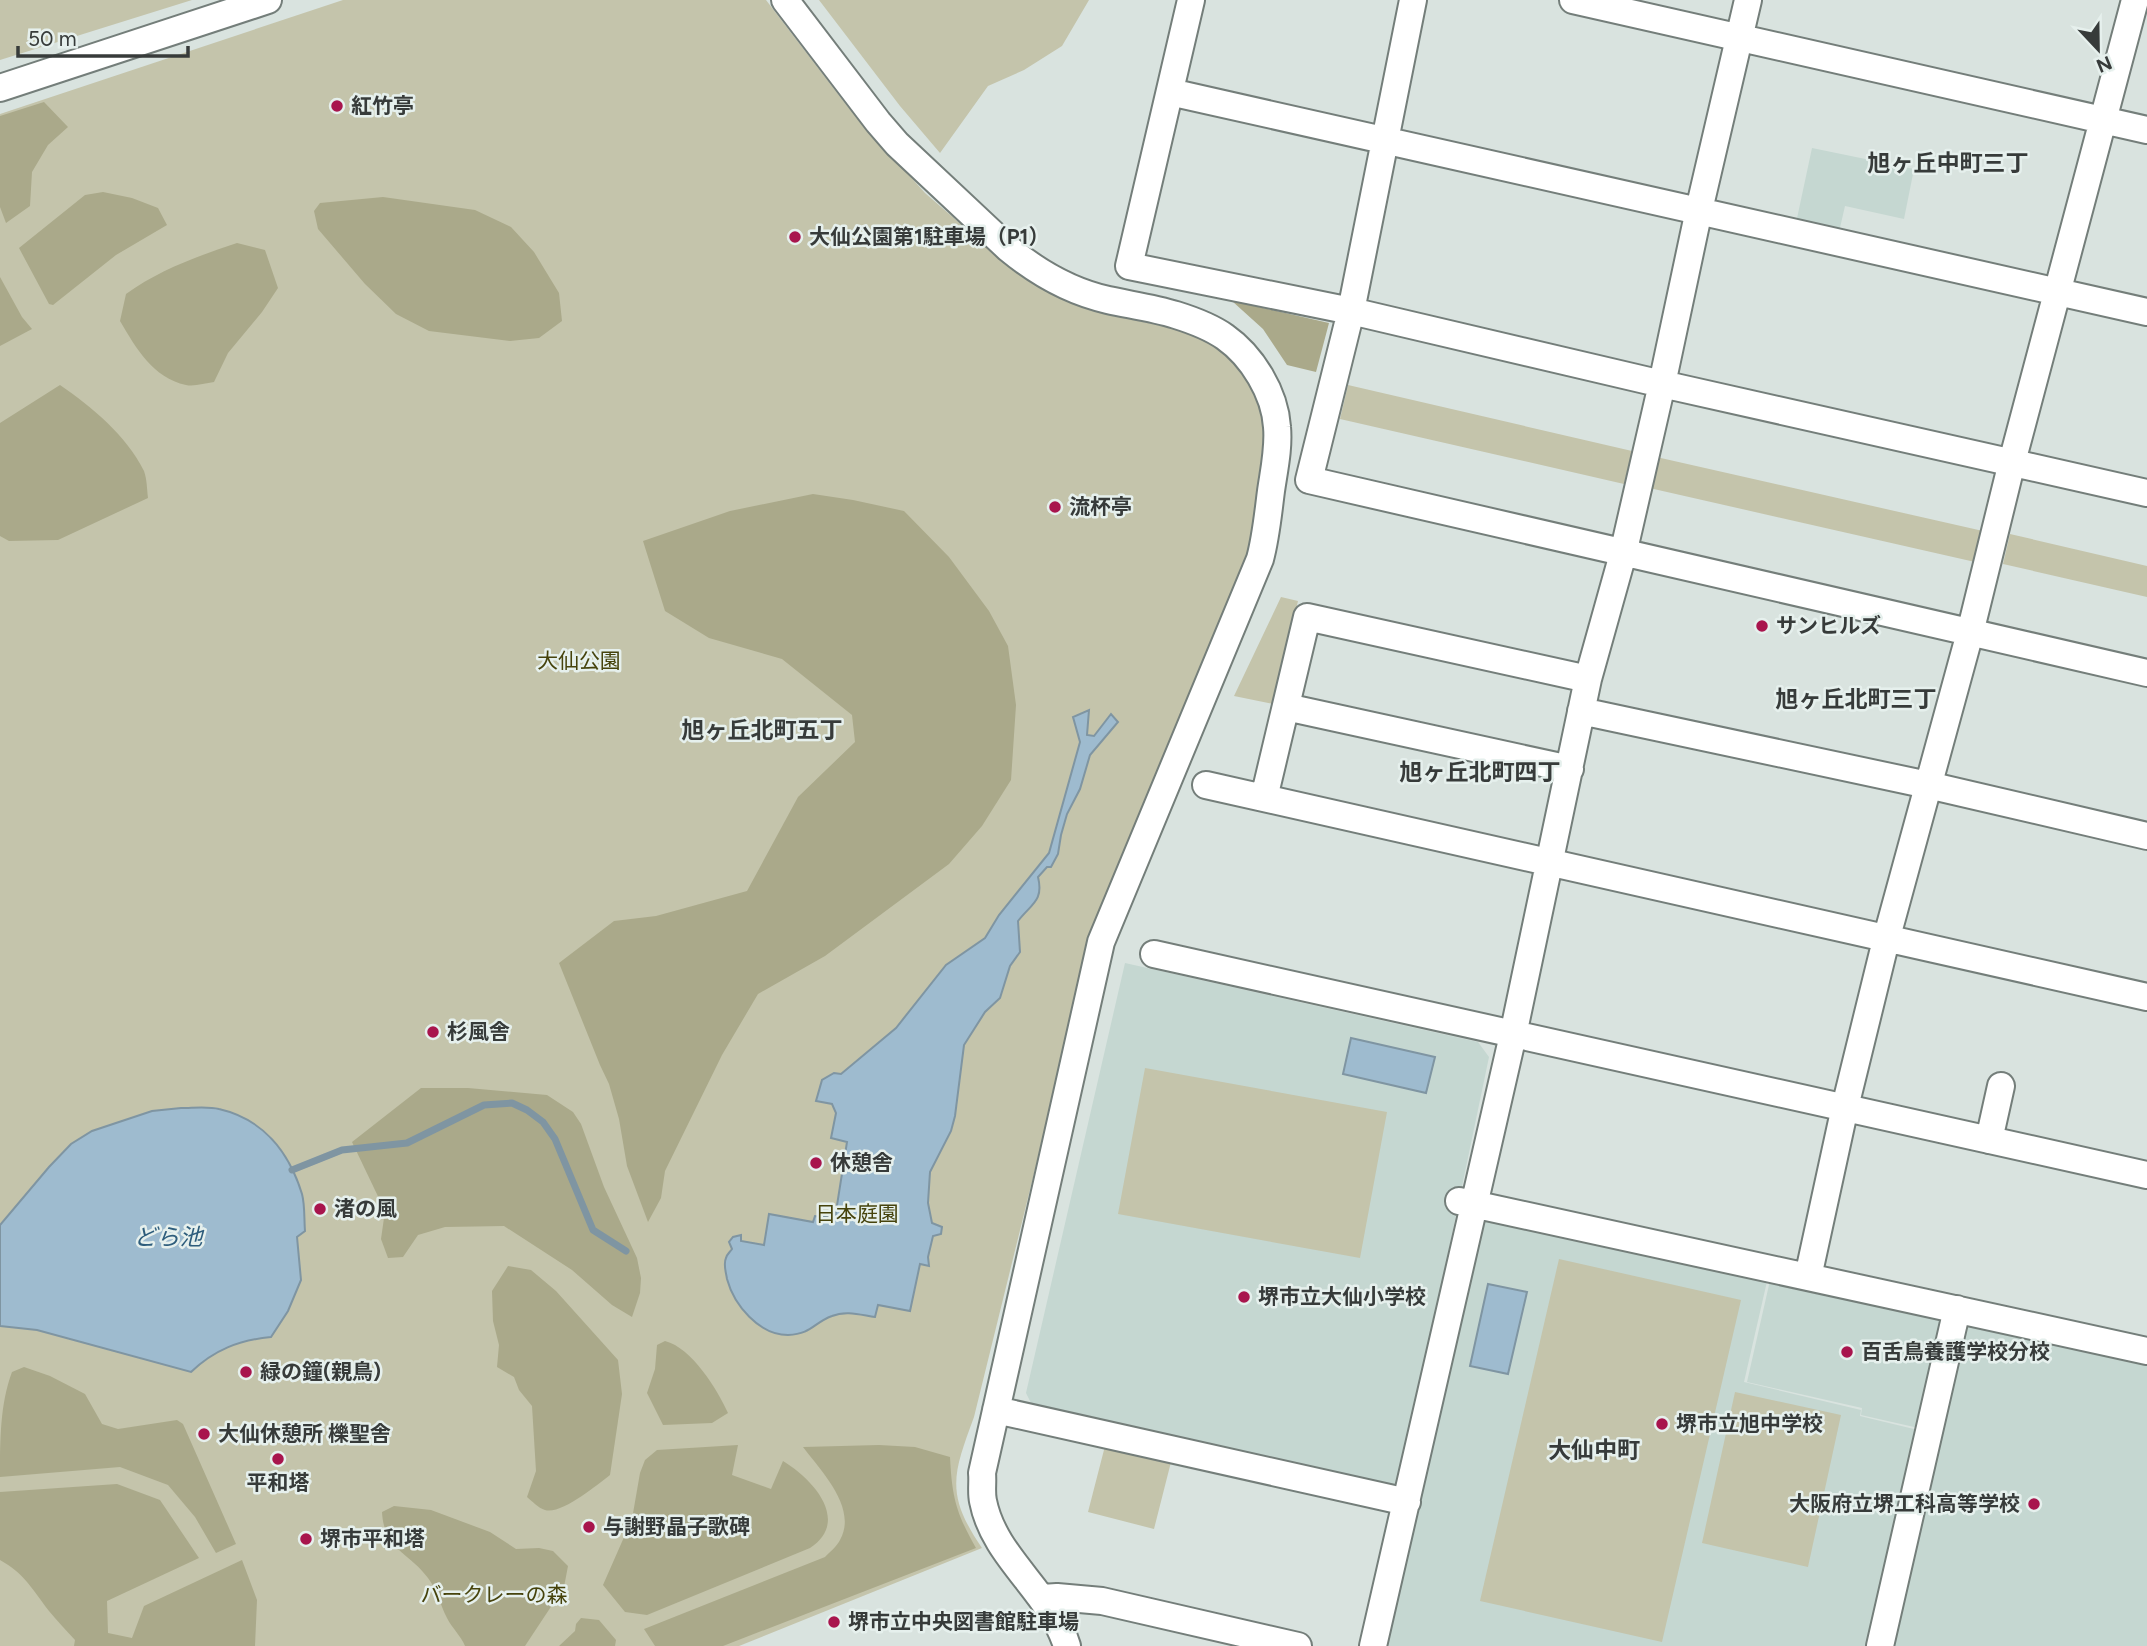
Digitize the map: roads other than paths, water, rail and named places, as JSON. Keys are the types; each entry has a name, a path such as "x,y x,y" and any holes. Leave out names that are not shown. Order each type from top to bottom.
{"street":[{"path":"0,88 268,0"},
{"path":"785,0 891,137 1009,249 1026,263 1077,290 1174,315 1224,336 1242,351 1267,389 1275,409 1277,427 1272,489 1260,559 1101,942 982,1473 983,1499 990,1524 1002,1546 1054,1614 1067,1646"},
{"path":"1191,0 1129,266 1351,311 2147,493"},
{"path":"1413,0 1351,311 1309,480 2147,673"},
{"path":"1573,0 2147,130"},
{"path":"1373,1646 1407,1502 1466,1202 1513,1035 1588,679 1623,554 1748,0"},
{"path":"1808,1277 1845,1107 1886,940 1970,633 2012,462 2135,0"},
{"path":"1170,92 2147,312"},
{"path":"1264,798 1307,617 1588,679"},
{"path":"1286,707 1570,769"},
{"path":"1581,711 1928,785 2147,836"},
{"path":"1206,785 2147,997"},
{"path":"1154,954 2147,1175"},
{"path":"1989,1140 2001,1086"},
{"path":"1466,1202 2147,1351"},
{"path":"1880,1646 1957,1309"},
{"path":"996,1410 1407,1502"},
{"path":"1042,1598 1102,1601 1298,1646"}],"water":[{"path":"1089,710 1087,735 1094,736 1111,714 1118,722 1090,755 1080,789 1067,814 1058,854 1051,867 1047,867 1038,877 1038,897 1018,921 1020,952 1010,966 1000,998 985,1012 964,1045 951,1131 930,1172 928,1203 932,1223 942,1227 941,1234 933,1236 928,1257 929,1266 920,1264 910,1311 878,1305 875,1317 843,1313 796,1334 777,1334 767,1330 749,1317 730,1289 725,1265 726,1257 732,1249 729,1242 733,1237 741,1235 741,1241 764,1245 769,1214 813,1222 815,1216 835,1218 847,1142 831,1138 836,1113 832,1104 816,1101 822,1080 834,1073 841,1074 896,1028 946,965 985,938 999,915 1049,853 1080,742 1073,717"},
{"path":"1351,1038 1435,1057 1426,1093 1343,1074"},
{"name":"どら池","path":"215,1108 249,1121 261,1129 282,1151 297,1179 302,1194 305,1231 297,1237 301,1280 288,1311 271,1337 228,1347 191,1372 37,1330 0,1326 0,1225 71,1144 92,1131 152,1111"},
{"path":"1488,1284 1527,1292 1508,1374 1470,1366"}],"waterway":[{"path":"292,1170 342,1150 407,1143 484,1105 512,1103 543,1122 555,1139 593,1230 626,1251"}],"place":[{"name":"紅竹亭","path":"337,106"},
{"name":"大仙公園第1駐車場（P1）","path":"795,237"},
{"name":"流杯亭","path":"1055,507"},
{"name":"サンヒルズ","path":"1762,626"},
{"name":"杉風舎","path":"433,1032"},
{"name":"休憩舎","path":"816,1163"},
{"name":"渚の風","path":"320,1209"},
{"name":"堺市立大仙小学校","path":"1244,1297"},
{"name":"百舌鳥養護学校分校","path":"1847,1352"},
{"name":"緑の鐘(親鳥)","path":"246,1372"},
{"name":"堺市立旭中学校","path":"1662,1424"},
{"name":"大仙休憩所 櫟聖舎","path":"204,1434"},
{"name":"平和塔","path":"278,1459"},
{"name":"大阪府立堺工科高等学校","path":"2034,1504"},
{"name":"与謝野晶子歌碑","path":"589,1527"},
{"name":"堺市平和塔","path":"306,1539"},
{"name":"堺市立中央図書館駐車場","path":"834,1622"}],"district":[{"name":"旭ヶ丘中町三丁","path":"1948,163"},
{"name":"旭ヶ丘北町三丁","path":"1856,699"},
{"name":"旭ヶ丘北町五丁","path":"762,730"},
{"name":"旭ヶ丘北町四丁","path":"1480,772"},
{"name":"大仙中町","path":"1594,1450"}],"park label":[{"name":"大仙公園","path":"579,661"},
{"name":"日本庭園","path":"857,1214"},
{"name":"バークレーの森","path":"494,1595"}]}
